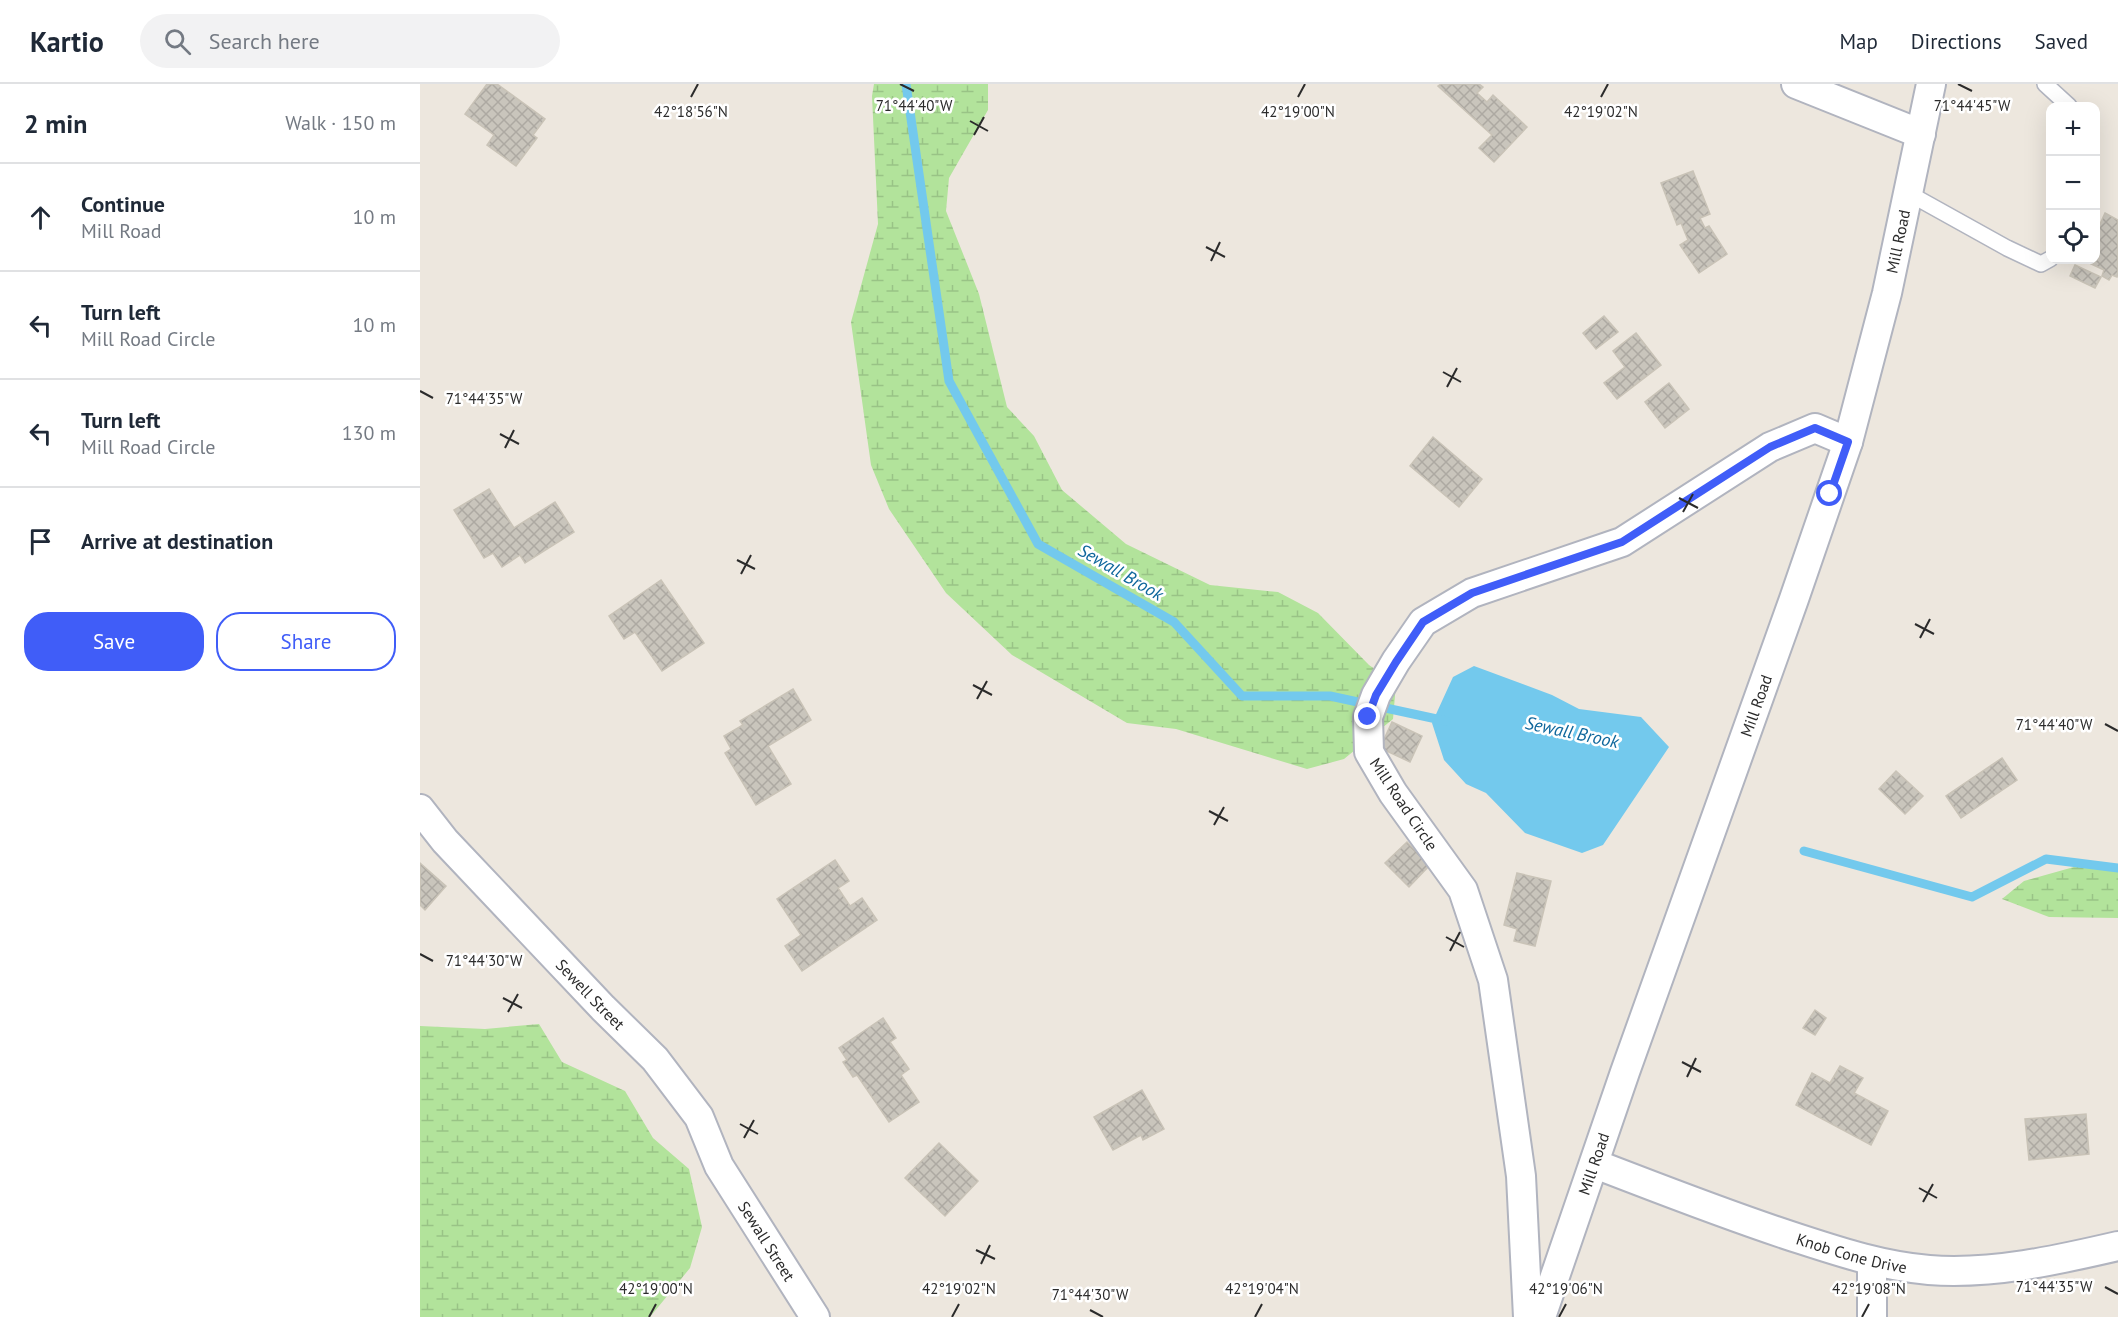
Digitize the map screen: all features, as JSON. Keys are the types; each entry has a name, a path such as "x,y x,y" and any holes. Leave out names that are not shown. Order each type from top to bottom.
{"street":[{"path":"1796,84 1921,134"},
{"name":"Mill Road","path":"1541,1317 1595,1164 1624,1072 1848,442 1887,293 1931,84"},
{"name":"Mill Road Circle","path":"1528,1317 1521,1176 1493,980 1463,890 1393,793 1369,752 1372,706 1396,662 1423,622 1472,593 1622,542 1770,447 1815,428 1848,442"},
{"name":"Sewell Street","path":"420,809 445,842 603,1008 655,1059 699,1117 719,1166"},
{"name":"Knob Cone Drive","path":"1595,1164 1736,1219 1872,1262 1930,1270 1975,1270 2056,1260 2118,1246"},
{"name":"Sewall Street","path":"719,1166 815,1317"},
{"path":"1872,1262 1872,1317"}],"lane":[{"path":"2045,84 2065,102"},
{"path":"1908,194 2007,248 2041,264 2046,262"}],"green space":[{"path":"874,84 988,84 988,110 949,178 946,211 979,294 1007,407 1034,436 1062,490 1126,544 1210,585 1278,592 1318,613 1369,665 1396,684 1393,719 1344,759 1307,769 1176,729 1127,723 1012,655 946,593 889,509 871,465 851,322 878,224 872,96"},
{"path":"2081,865 2118,865 2118,918 2049,917 2002,899 2024,881"},
{"path":"539,1024 562,1062 625,1091 653,1138 689,1169 702,1227 690,1268 650,1317 420,1317 420,1026 485,1029"}],"water":[{"path":"1474,666 1552,695 1579,709 1641,717 1669,747 1603,845 1582,853 1525,833 1486,793 1466,784 1444,760 1432,723 1453,677"}],"building":[{"path":"487,84 497,84 545,119 533,135 537,138 516,166 487,145 494,135 465,114"},
{"path":"1441,84 1479,84 1483,87 1477,93 1487,102 1493,95 1527,127 1494,162 1479,148 1492,135 1438,86"},
{"path":"1693,171 1710,214 1700,218 1705,228 1709,226 1727,254 1699,273 1680,245 1688,240 1681,223 1677,225 1661,183"},
{"path":"2105,213 2118,220 2118,274 2117,277 2112,275 2109,280 2102,276 2104,270 2091,264 2100,264 2100,224"},
{"path":"2075,265 2101,277 2095,288 2070,276"},
{"path":"1604,316 1618,332 1596,349 1583,333"},
{"path":"1636,333 1661,365 1617,399 1604,383 1625,367 1613,351"},
{"path":"1669,383 1689,409 1665,428 1645,402"},
{"path":"1433,437 1482,479 1459,507 1410,466"},
{"path":"489,489 514,528 555,502 574,532 525,563 520,555 502,567 493,553 484,558 454,510"},
{"path":"661,580 704,643 662,671 635,632 624,639 609,616"},
{"path":"793,689 811,720 768,746 791,784 756,805 725,753 731,749 724,736 743,725 740,721"},
{"path":"1392,722 1422,736 1410,762 1380,748"},
{"path":"2002,758 2017,780 1961,818 1946,796"},
{"path":"1896,771 1923,796 1905,814 1879,789"},
{"path":"1407,842 1430,865 1409,887 1385,863"},
{"path":"835,860 849,881 838,888 850,906 862,898 877,920 802,971 785,946 801,935 777,899"},
{"path":"420,863 446,886 425,910 420,905"},
{"path":"1517,873 1551,881 1535,946 1514,941 1517,929 1504,925"},
{"path":"1815,1010 1826,1018 1815,1035 1803,1028"},
{"path":"883,1018 896,1038 890,1042 909,1069 901,1075 919,1102 889,1122 857,1075 853,1077 843,1062 847,1060 839,1048"},
{"path":"1840,1066 1863,1078 1854,1093 1888,1111 1871,1145 1796,1105 1812,1073 1830,1083"},
{"path":"1142,1090 1164,1129 1143,1140 1141,1135 1113,1150 1094,1117"},
{"path":"2086,1114 2089,1154 2029,1160 2025,1119"},
{"path":"939,1143 978,1181 945,1216 905,1178"}],"waterway":[{"name":"Sewall Brook","path":"906,84 949,381 1038,544 1174,622 1242,696 1330,696 1446,721"},
{"name":"Sewall Brook","path":"1804,851 1972,897 2046,859 2118,868"}],"route":[{"path":"1368,717 1376,695 1423,622 1472,593 1622,542 1770,447 1815,428 1848,442 1830,494"}]}
